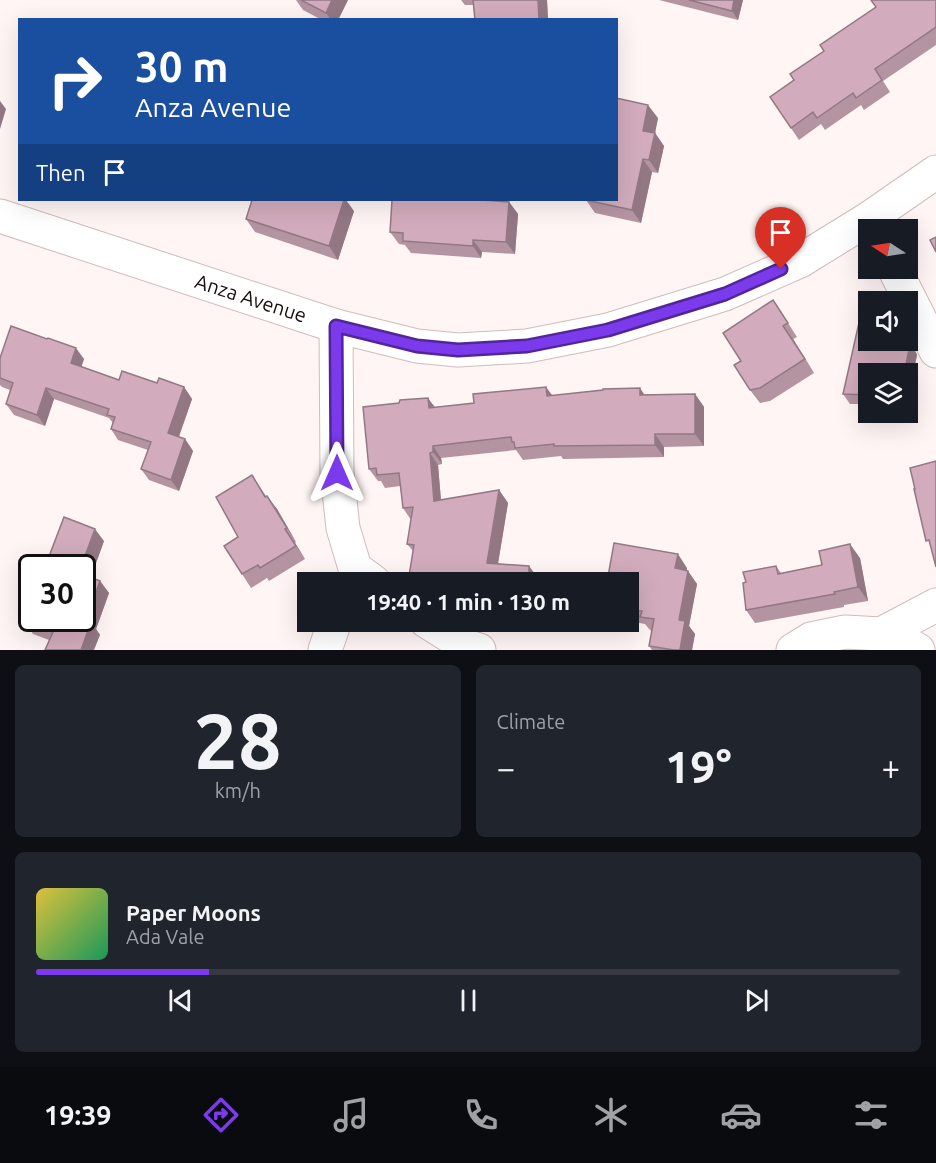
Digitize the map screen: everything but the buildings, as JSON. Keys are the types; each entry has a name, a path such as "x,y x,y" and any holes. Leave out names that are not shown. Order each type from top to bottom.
{"street":[{"name":"Anza Avenue","path":"877,219 936,172"},
{"name":"Anza Avenue","path":"0,216 336,326 417,346 458,350 527,346 608,330 725,294 800,261 858,231"},
{"path":"900,279 936,351"},
{"path":"336,326 337,473 343,528 357,572"},
{"path":"881,634 936,605"},
{"path":"325,650 331,632"},
{"path":"444,632 466,646 479,650"},
{"path":"793,650 811,639 845,632 881,634 900,640 918,650 936,641"}],"route":[{"path":"337,473 336,326 417,346 458,350 527,346 608,330 725,294 781,269"}]}
